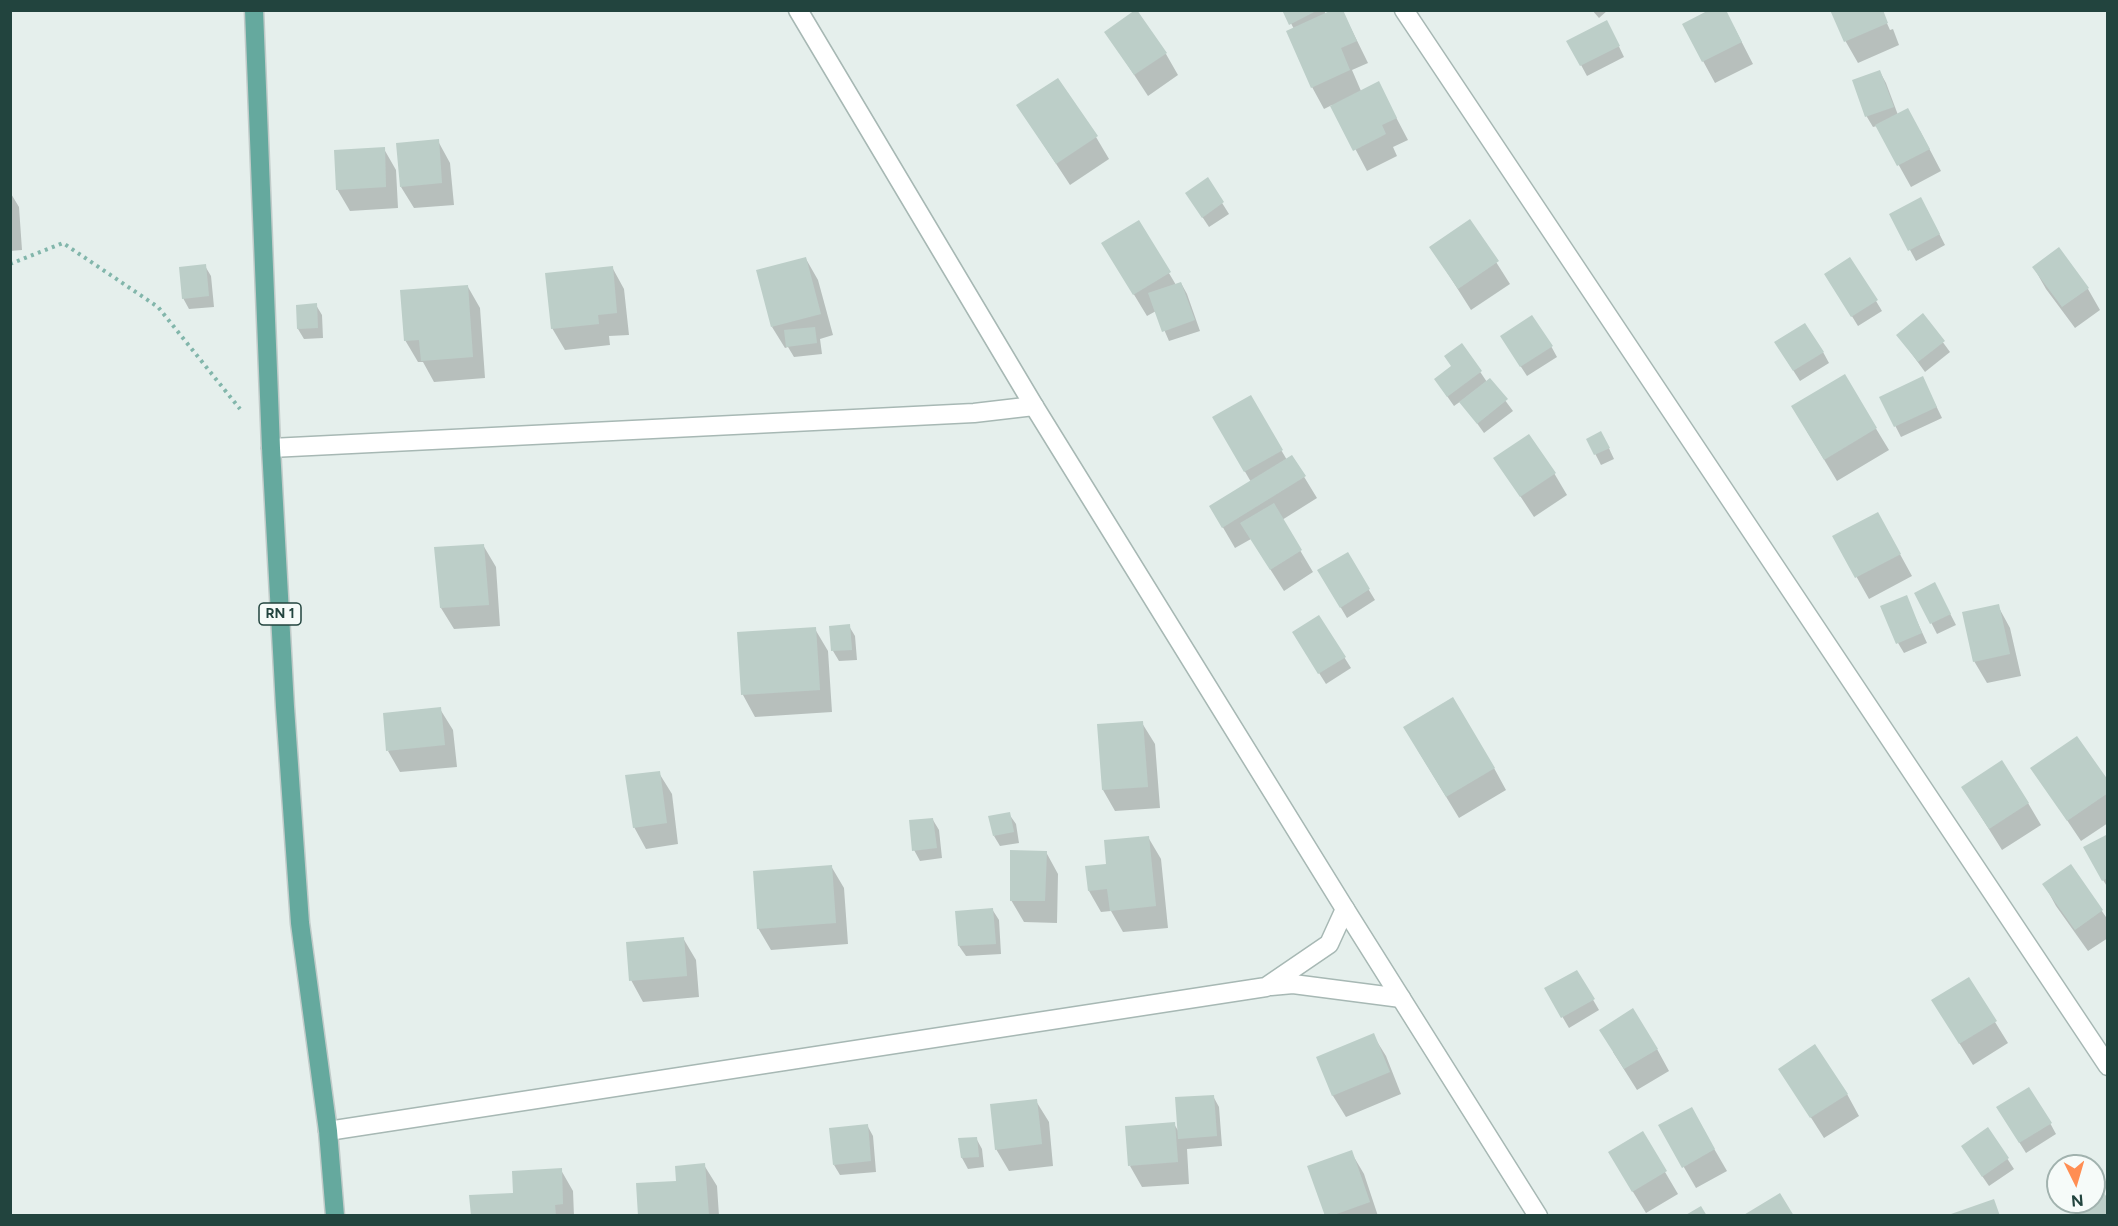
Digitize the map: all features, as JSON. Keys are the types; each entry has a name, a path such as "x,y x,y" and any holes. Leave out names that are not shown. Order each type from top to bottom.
{"main road":[{"name":"RN 1","path":"254,10 271,448 285,707 300,924 327,1131 335,1215"}],"street":[{"path":"798,10 1034,406 1345,909 1538,1215"},
{"path":"1404,10 2108,1066"},
{"path":"271,448 974,413 1034,406"},
{"path":"1266,987 1329,944 1345,909"},
{"path":"327,1131 1266,987 1293,984 1401,998"}],"path":[{"path":"10,264 63,243 158,307 271,448"}],"building":[{"path":"1135,10 1167,53 1134,75 1104,32"},
{"path":"1282,10 1318,10 1289,25"},
{"path":"1332,10 1343,10 1357,41 1341,48 1350,70 1311,88 1286,31"},
{"path":"1709,10 1726,10 1742,42 1702,62 1682,24"},
{"path":"1830,10 1883,10 1888,23 1844,42"},
{"path":"1607,20 1620,46 1580,66 1566,41"},
{"path":"1880,70 1894,107 1865,117 1852,80"},
{"path":"1058,78 1098,136 1056,164 1016,105"},
{"path":"1379,81 1397,118 1382,125 1386,134 1353,151 1330,106"},
{"path":"1908,108 1930,149 1897,166 1875,125"},
{"path":"439,139 442,183 400,187 396,143"},
{"path":"385,147 386,187 336,190 334,150"},
{"path":"1208,177 1224,202 1202,218 1185,193"},
{"path":"1921,197 1940,234 1908,251 1889,214"},
{"path":"1470,219 1499,261 1458,289 1429,247"},
{"path":"1139,220 1171,272 1133,295 1101,243"},
{"path":"2059,247 2089,288 2062,307 2032,267"},
{"path":"806,257 821,314 771,327 756,270"},
{"path":"1850,257 1878,300 1851,317 1824,274"},
{"path":"206,264 209,296 182,299 179,267"},
{"path":"613,266 617,313 598,315 599,324 551,329 545,273"},
{"path":"1181,282 1195,320 1162,332 1148,293"},
{"path":"468,285 473,357 421,361 419,340 404,341 400,290"},
{"path":"317,303 318,328 297,329 296,305"},
{"path":"1923,313 1945,341 1918,362 1896,335"},
{"path":"1532,315 1553,346 1520,367 1500,336"},
{"path":"1805,323 1824,352 1793,371 1774,342"},
{"path":"815,327 817,343 786,347 784,330"},
{"path":"1462,343 1482,371 1447,397 1434,379 1451,366 1444,356"},
{"path":"1845,374 1877,428 1824,460 1791,406"},
{"path":"1923,376 1937,407 1894,427 1879,397"},
{"path":"1490,378 1508,399 1477,424 1459,402"},
{"path":"1251,395 1283,450 1244,472 1212,417"},
{"path":"1601,431 1610,448 1594,455 1586,439"},
{"path":"1529,434 1556,473 1520,497 1493,458"},
{"path":"1292,455 1306,476 1222,528 1209,506"},
{"path":"1274,503 1302,550 1270,570 1240,523"},
{"path":"1878,512 1901,554 1855,578 1832,536"},
{"path":"484,544 489,605 440,608 434,547"},
{"path":"1348,552 1370,589 1340,608 1317,570"},
{"path":"1935,582 1951,614 1930,624 1914,593"},
{"path":"1907,595 1922,633 1896,644 1880,606"},
{"path":"1999,604 2010,654 1973,662 1962,612"},
{"path":"1319,615 1346,657 1318,674 1292,632"},
{"path":"850,624 852,650 831,651 829,626"},
{"path":"816,627 820,690 741,695 737,632"},
{"path":"1453,697 1495,768 1446,797 1403,727"},
{"path":"441,707 445,745 386,751 383,713"},
{"path":"1143,721 1148,787 1102,790 1097,724"},
{"path":"2077,736 2108,780 2108,793 2067,821 2030,768"},
{"path":"2002,760 2029,803 1989,829 1961,787"},
{"path":"660,771 667,823 633,828 625,775"},
{"path":"1010,812 1014,832 993,836 988,816"},
{"path":"933,818 937,848 912,851 909,820"},
{"path":"2108,834 2108,878 2102,881 2083,847"},
{"path":"1149,836 1156,906 1110,911 1107,889 1088,891 1085,866 1106,864 1104,840"},
{"path":"1010,850 1047,851 1045,901 1010,901"},
{"path":"2071,864 2103,910 2075,930 2042,884"},
{"path":"832,865 836,923 757,929 753,871"},
{"path":"993,908 996,944 958,946 955,911"},
{"path":"684,937 687,976 629,981 626,942"},
{"path":"1577,970 1595,999 1561,1018 1544,988"},
{"path":"1969,977 1997,1021 1959,1044 1931,1000"},
{"path":"1633,1008 1658,1049 1624,1069 1599,1030"},
{"path":"1374,1033 1390,1072 1332,1096 1316,1057"},
{"path":"1815,1044 1848,1094 1810,1118 1778,1069"},
{"path":"2029,1087 2052,1123 2019,1143 1996,1107"},
{"path":"1214,1095 1217,1136 1178,1139 1175,1097"},
{"path":"1037,1099 1042,1144 995,1150 990,1104"},
{"path":"1692,1107 1715,1149 1682,1168 1658,1125"},
{"path":"1175,1122 1178,1162 1128,1166 1125,1126"},
{"path":"868,1124 871,1161 833,1165 829,1128"},
{"path":"1988,1127 2009,1158 1982,1177 1961,1146"},
{"path":"1643,1131 1667,1171 1632,1192 1608,1152"},
{"path":"977,1137 979,1157 961,1158 958,1138"},
{"path":"1352,1150 1370,1202 1325,1216 1307,1166"},
{"path":"705,1163 709,1216 638,1216 636,1183 676,1181 675,1166"},
{"path":"562,1168 563,1204 555,1205 556,1216 471,1216 469,1195 513,1193 512,1171"},
{"path":"1780,1193 1794,1216 1742,1216"},
{"path":"2106,1196 2108,1199 2108,1216 2077,1216 2076,1214 2106,1214"},
{"path":"1994,1199 2000,1216 1952,1216 1951,1214"},
{"path":"1701,1206 1707,1216 1684,1216"}]}
